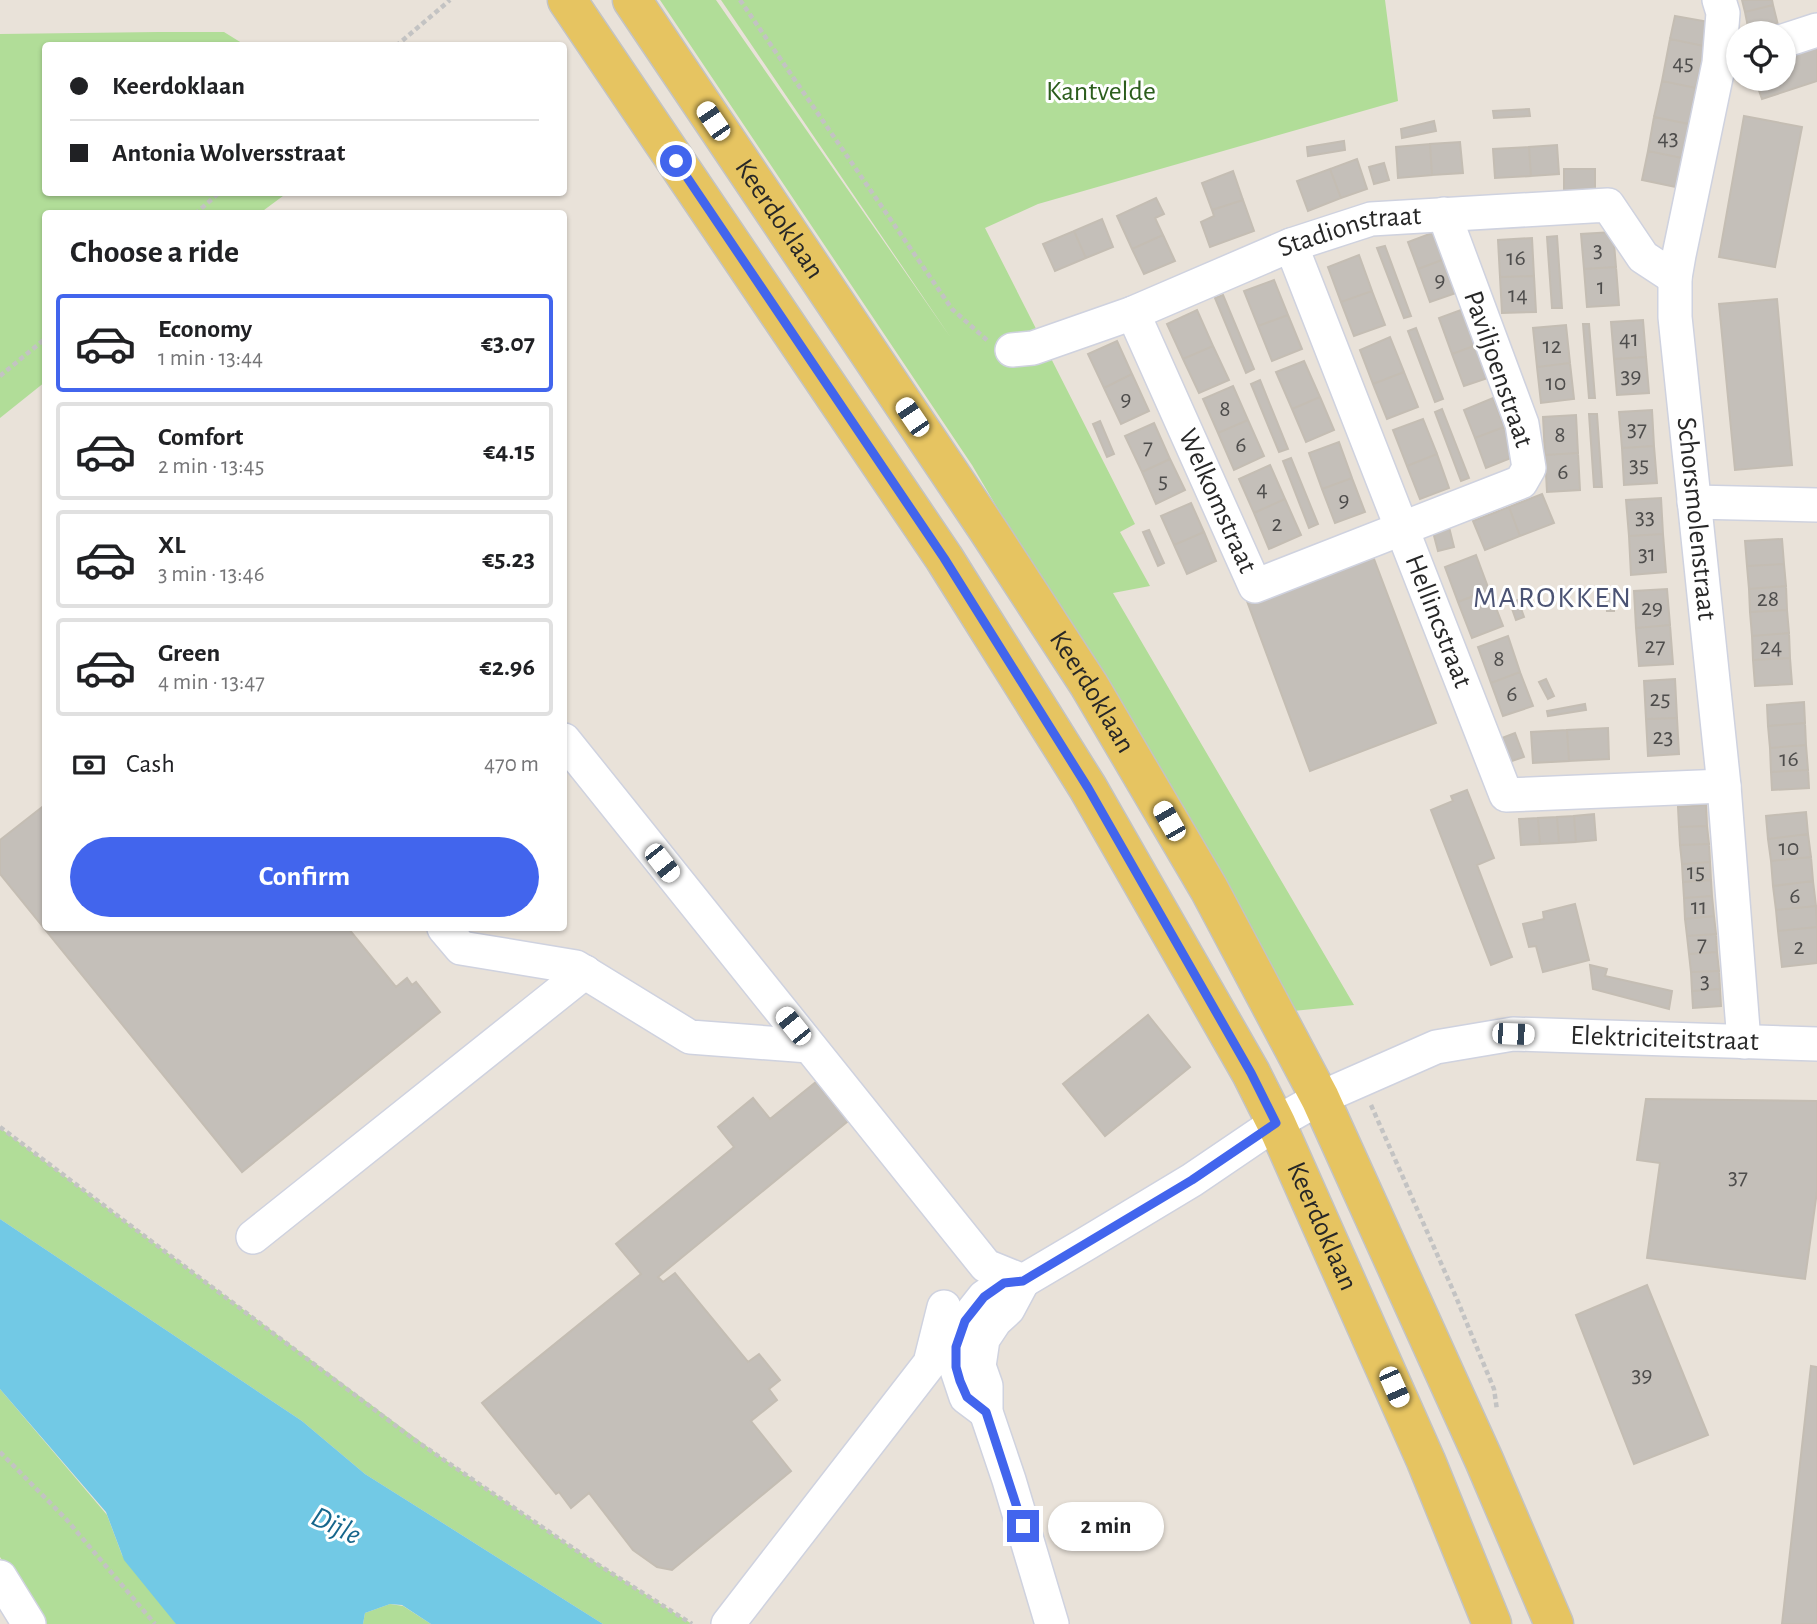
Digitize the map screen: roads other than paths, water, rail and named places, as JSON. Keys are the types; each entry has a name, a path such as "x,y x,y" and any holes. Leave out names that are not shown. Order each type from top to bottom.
{"main road":[{"name":"Keerdoklaan","path":"567,0 944,558 1088,788 1251,1073 1276,1123 1426,1461 1492,1624"},
{"name":"Keerdoklaan","path":"632,0 1089,685 1209,889 1320,1098 1484,1460 1554,1624"}],"street":[{"name":"Schorsmolenstraat","path":"1719,0 1726,41"},
{"path":"1796,37 1817,30"},
{"name":"Schorsmolenstraat","path":"1726,67 1675,278 1675,317 1724,786 1744,1042"},
{"name":"Stadionstraat","path":"1012,349 1033,348 1133,313 1291,245 1370,219 1608,205 1643,257 1675,278"},
{"name":"Paviljoenstraat","path":"1401,528 1521,482 1530,468 1522,424 1444,214"},
{"name":"Hellincstraat","path":"1291,245 1506,796 1724,786"},
{"name":"Welkomstraat","path":"1133,313 1255,586 1401,528"},
{"path":"1694,502 1817,505"},
{"path":"567,744 986,1265 1023,1281"},
{"path":"447,931 461,948 576,967 691,1037 809,1046"},
{"path":"253,1237 585,972"},
{"name":"Elektriciteitstraat","path":"1023,1281 1192,1180 1276,1123 1320,1098 1436,1047 1513,1034 1817,1044"},
{"path":"1023,1281 1004,1283 975,1306 959,1333 955,1356 960,1381 967,1397 986,1412 1052,1624"},
{"path":"728,1624 930,1363 944,1307"},
{"path":"0,1577 29,1624"}],"water":[{"name":"Dijle","path":"0,1219 302,1421 365,1474 603,1624 431,1624 402,1605 390,1604 365,1613 363,1624 176,1624 124,1560 106,1512 0,1389"}],"district":[{"name":"MAROKKEN","path":"1553,598"}],"park label":[{"name":"Kantvelde","path":"1101,92"}]}
